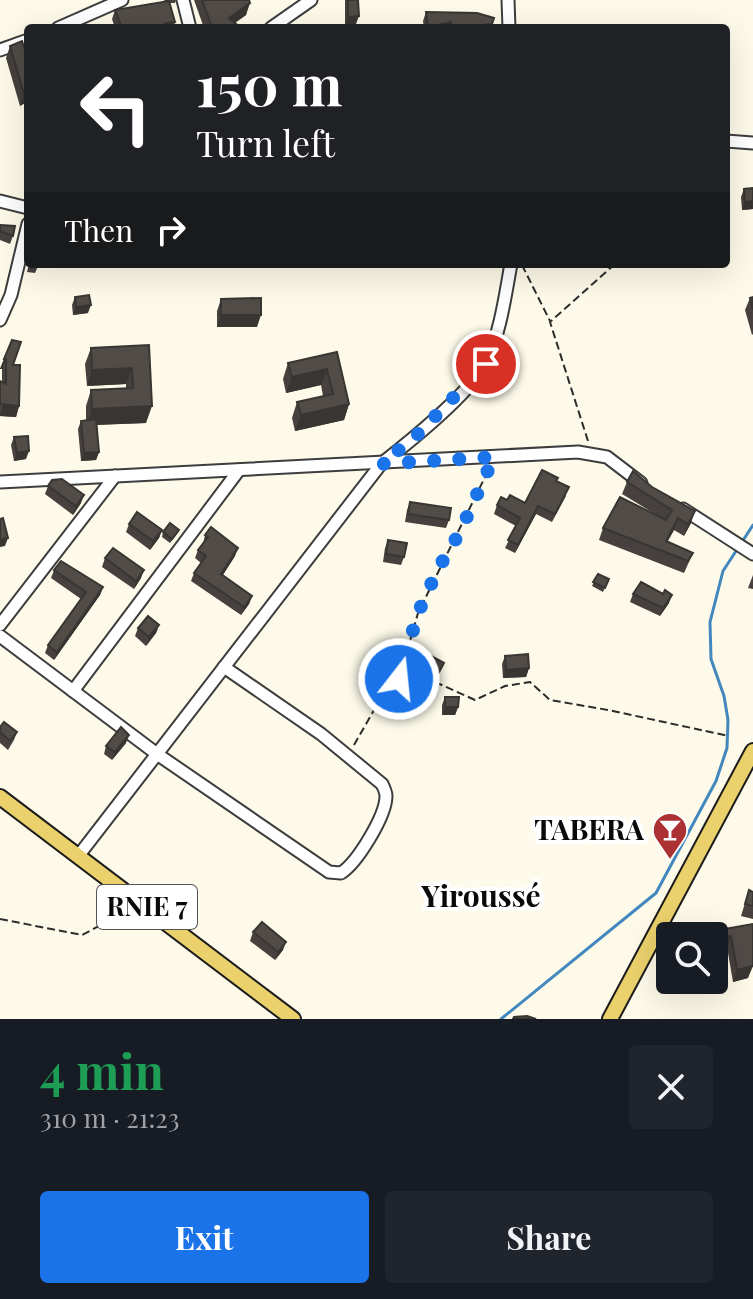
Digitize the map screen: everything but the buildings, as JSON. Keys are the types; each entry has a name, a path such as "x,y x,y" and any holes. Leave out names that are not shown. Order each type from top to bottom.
{"main road":[{"path":"610,1019 753,751"},
{"name":"RNIE 7","path":"0,797 293,1019"}],"street":[{"path":"67,24 122,0"},
{"path":"183,0 189,24"},
{"path":"275,24 291,6 311,0"},
{"path":"508,0 509,24"},
{"path":"0,50 24,41"},
{"path":"730,141 753,143"},
{"path":"0,201 24,207"},
{"path":"0,320 11,295 24,241"},
{"path":"79,855 381,464 414,438 486,364 497,335 510,268"},
{"path":"0,482 566,452 607,457 652,492"},
{"path":"73,691 239,470"},
{"path":"0,625 115,476"},
{"path":"666,499 753,554"},
{"path":"0,636 157,754 335,874 348,869 363,849 384,806 386,796 382,784 321,734 224,667"}],"path":[{"path":"524,268 563,357 591,453"},
{"path":"550,322 611,268"},
{"path":"347,756 386,689 399,679 418,613 494,457"},
{"path":"435,682 475,700 505,686 530,682 550,700 729,736"},
{"path":"0,919 82,935 101,925 109,878"}],"waterway":[{"path":"501,1019 656,893 716,781 727,748 728,720 724,696 711,659 710,622 723,571 753,525"}],"place":[{"name":"TABERA","path":"670,861"}],"district":[{"name":"Yiroussé","path":"481,897"}],"route":[{"path":"399,679 418,613 494,457 381,464 414,438 486,364"}]}
